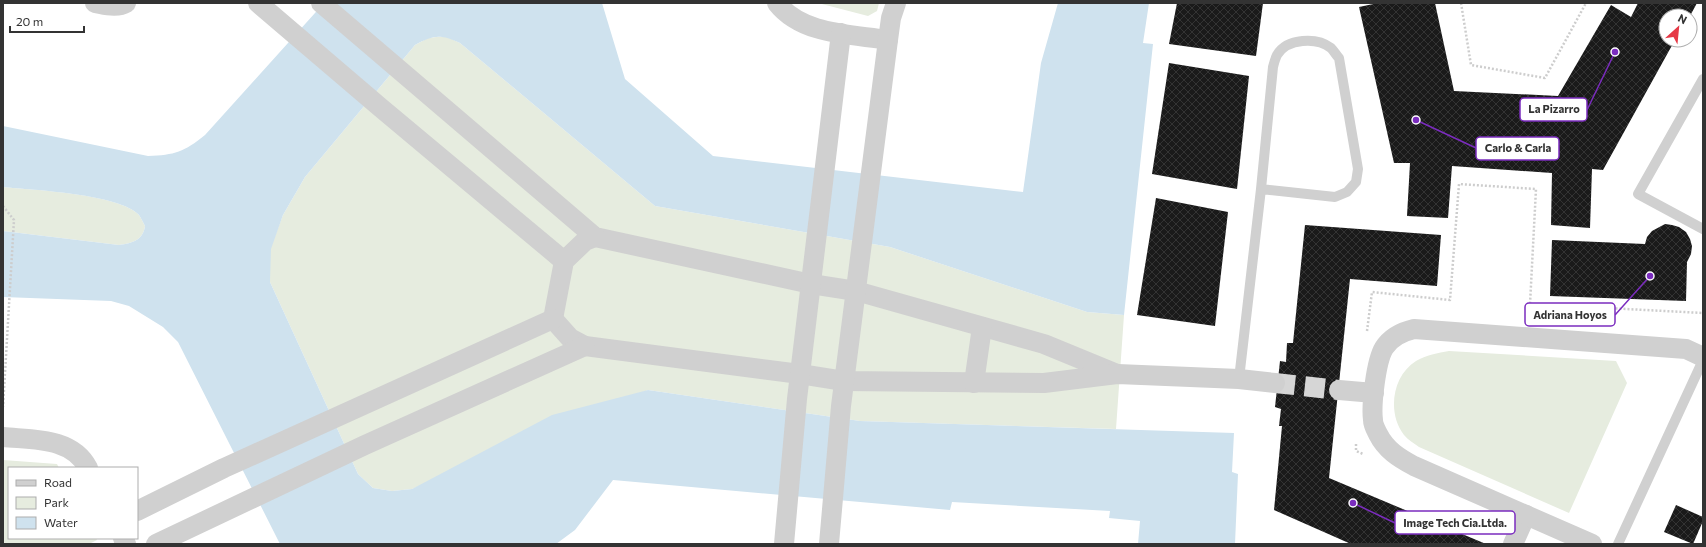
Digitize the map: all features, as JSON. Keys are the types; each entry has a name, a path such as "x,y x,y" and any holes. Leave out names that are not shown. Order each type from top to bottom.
{"street":[{"path":"95,3 107,5 123,5 126,3"},
{"path":"258,3 564,261"},
{"path":"321,3 595,236 811,284 856,291 1044,344 1117,374"},
{"path":"777,3 795,20 813,27 888,40"},
{"path":"829,544 844,381 891,18 896,3"},
{"path":"784,544 797,399 826,151 842,33"},
{"path":"553,319 564,261 585,241 595,236"},
{"path":"553,319 570,338 585,346 844,381 1044,383 1117,374 1239,379 1275,383"},
{"path":"138,511 224,468 553,319"},
{"path":"974,382 982,327"},
{"path":"1592,544 1399,458 1387,448 1378,435 1373,422 1372,411 1378,362 1384,348 1400,332 1414,329 1686,349 1703,358"},
{"path":"156,544 365,445 585,346"},
{"path":"1339,390 1374,393"},
{"path":"3,437 55,442 71,448 84,460 88,467"},
{"path":"1513,544 1526,515"}],"lane":[{"path":"1239,379 1261,189 1273,67 1278,54 1288,45 1305,41 1317,42 1330,48 1339,58 1358,169 1356,182 1347,192 1335,197 1261,189"},
{"path":"1703,79 1638,194 1703,229"},
{"path":"1618,544 1703,358"}],"path":[{"path":"1461,3 1471,65 1545,78 1586,3"},
{"path":"1366,338 1372,292 1450,300 1459,184 1536,188 1530,304 1703,313"},
{"path":"3,206 14,220 3,407"},
{"path":"1356,444 1356,451"}],"green space":[{"path":"818,3 879,3 877,11 868,16"},
{"path":"445,36 460,43 655,206 890,247 1087,312 1124,315 1116,429 860,421 648,390 412,489 392,491 373,488 358,474 270,282 270,249 283,215 305,177 415,45 428,38"},
{"path":"3,187 75,194 114,202 129,208 139,215 145,226 144,231 140,238 133,242 119,245 3,231"},
{"path":"1449,351 1616,361 1627,383 1569,513 1419,447 1404,435 1395,416 1394,406 1397,385 1408,368 1416,361 1432,354"},
{"path":"3,460 57,464 58,467 8,467 8,539 97,540 89,544 3,544"}],"water":[{"path":"324,3 602,3 625,79 713,156 1023,192 1041,63 1058,3 1149,3 1143,43 1153,44 1124,315 1087,312 890,247 655,206 460,43 442,37 427,39 415,45 305,177 283,215 271,249 270,282 358,474 373,488 392,491 412,489 552,415 648,390 860,421 1234,433 1232,472 1238,474 1235,544 1138,544 1140,521 1109,518 1110,511 952,502 950,510 613,480 575,530 556,544 280,544 178,342 163,327 129,306 111,301 3,297 3,231 119,245 133,242 140,238 145,226 139,215 129,208 114,202 75,194 3,187 3,126 148,156 179,152 205,135"}],"building":[{"path":"1177,3 1263,3 1256,56 1169,44"},
{"path":"1378,3 1435,3 1454,91 1558,96 1611,5 1631,17 1638,3 1697,3 1694,8 1658,8 1658,48 1671,48 1603,170 1592,169 1590,228 1551,225 1552,173 1452,166 1448,218 1407,216 1410,163 1394,163 1359,7"},
{"path":"1169,63 1249,76 1237,189 1152,174"},
{"path":"1156,198 1228,212 1215,326 1137,315"},
{"path":"1665,224 1679,227 1686,232 1692,246 1691,254 1687,262 1686,301 1550,296 1552,240 1645,244 1647,237 1652,231"},
{"path":"1305,225 1441,235 1437,286 1350,279 1329,478 1486,544 1351,544 1274,510 1282,426 1279,426 1281,409 1275,407 1280,361 1286,362 1287,343 1293,343"},
{"path":"1676,505 1703,517 1703,521 1693,544 1664,532"}],"tunnel":[{"path":"1275,383 1339,390"}],"place":[{"name":"La Pizarro","path":"1615,52"},
{"name":"Carlo & Carla","path":"1416,120"},
{"name":"Adriana Hoyos","path":"1650,276"},
{"name":"Image Tech Cia.Ltda.","path":"1353,503"}]}
